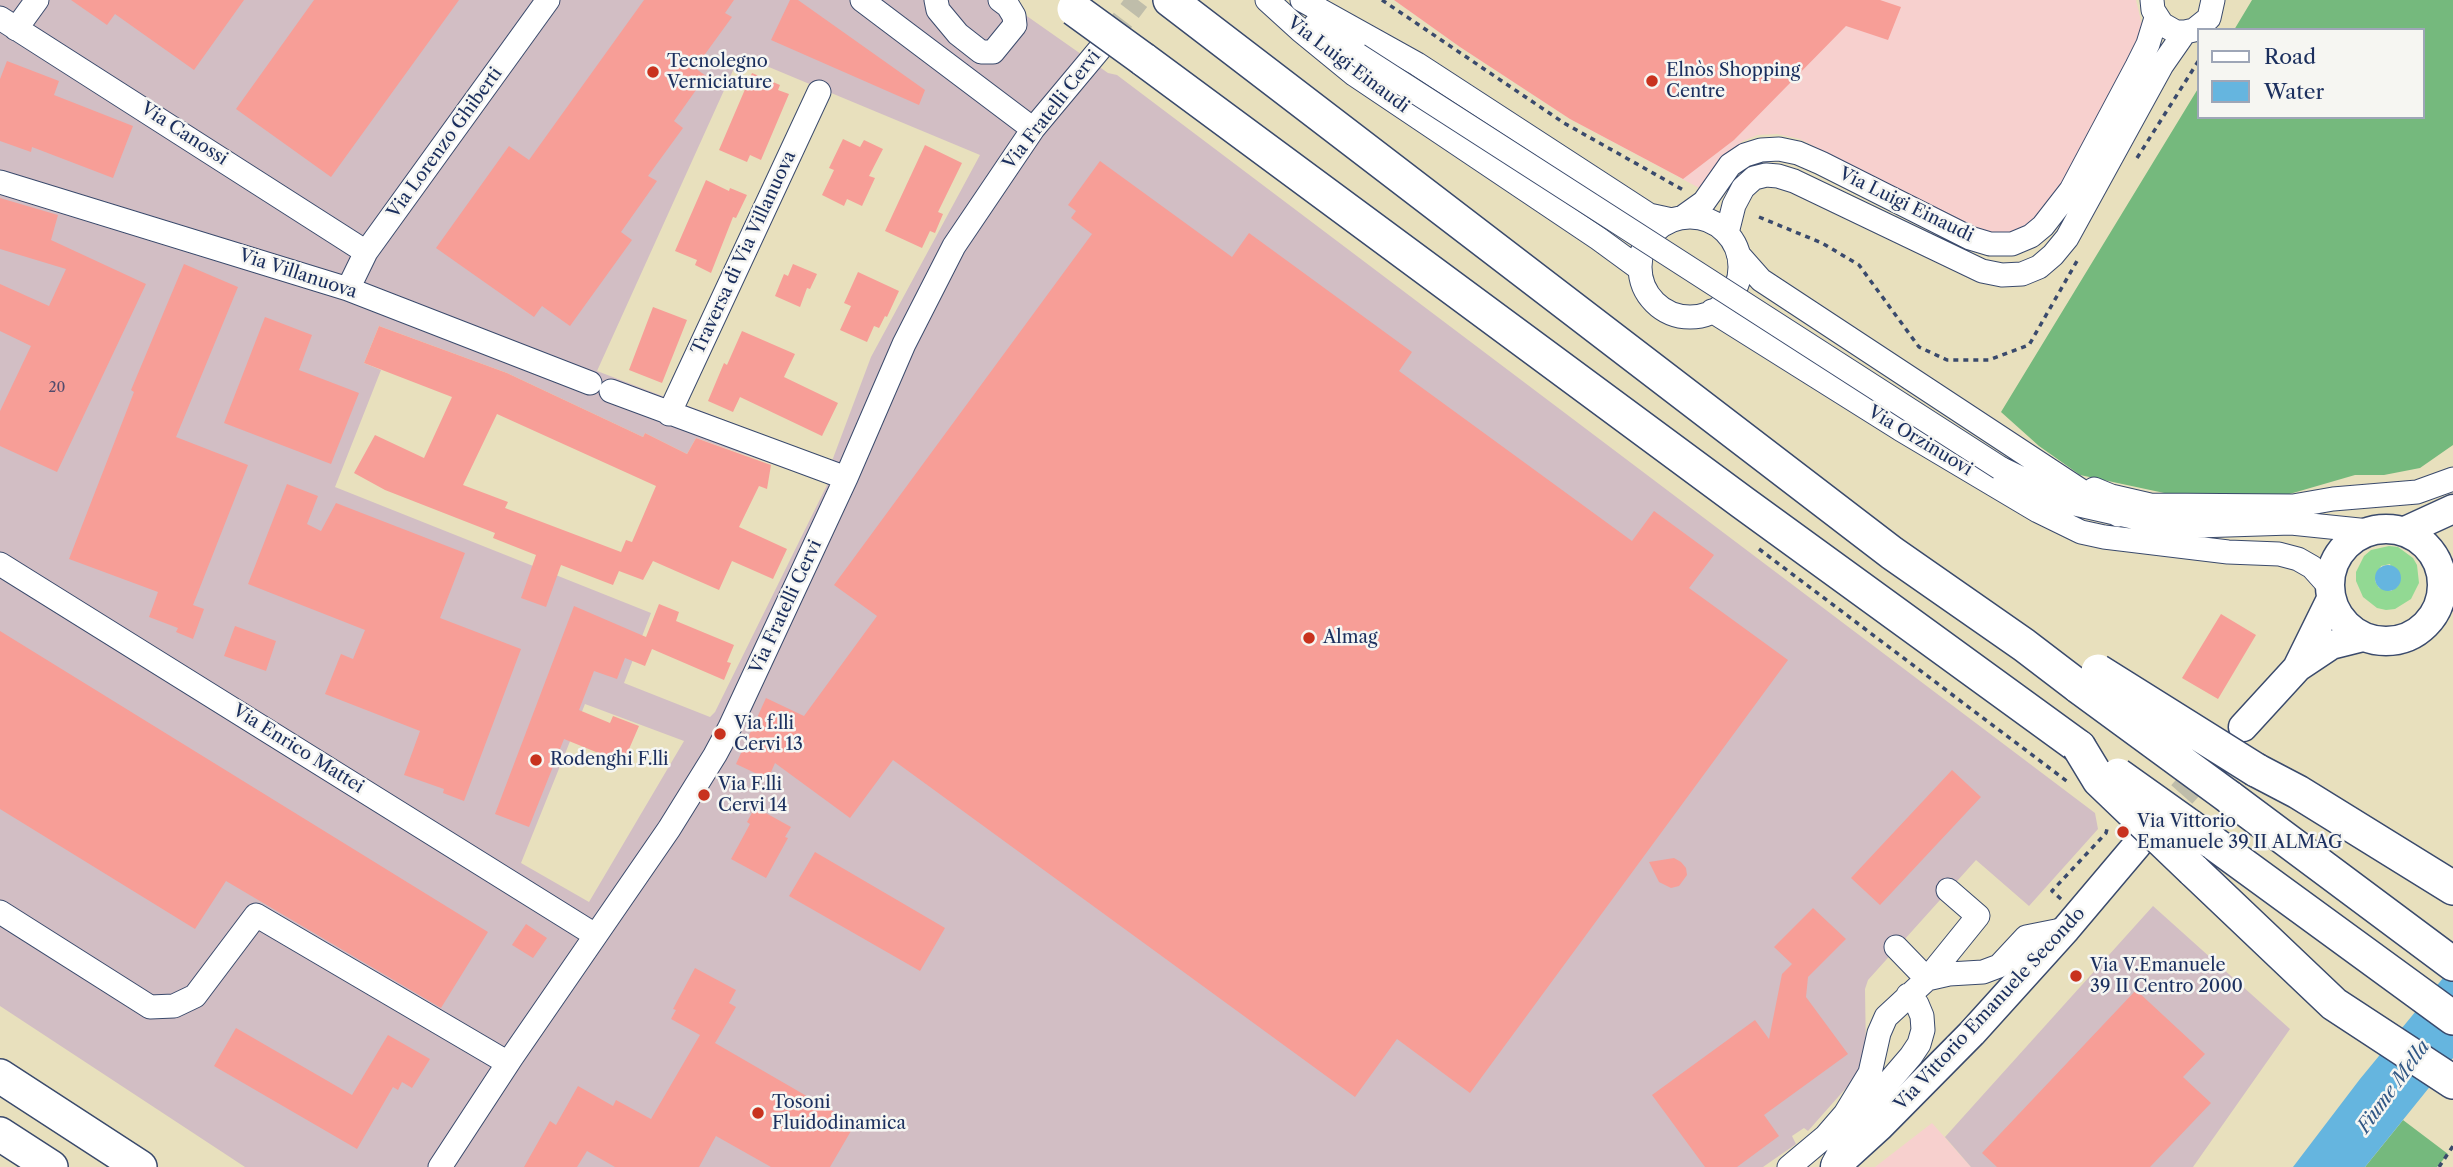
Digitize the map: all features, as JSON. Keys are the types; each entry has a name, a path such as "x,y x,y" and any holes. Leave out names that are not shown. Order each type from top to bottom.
{"highway":[{"path":"1171,1 1892,553 2024,645 2298,792 2453,888"},
{"path":"1068,4 1731,494 2445,1013"},
{"path":"2088,679 2229,797 2453,964"},
{"path":"2079,747 2099,780 2334,1004 2453,1082"},
{"path":"0,1076 139,1167"},
{"path":"0,1134 51,1167"}],"main road":[{"path":"2405,531 2453,509"},
{"path":"2298,667 2330,593 2335,559 2351,540 2369,531 2388,528 2405,531 2417,537 2430,549 2448,577 2437,609 2424,627 2407,638 2384,642 2363,637 2346,626 2330,593"},
{"path":"2243,727 2298,667 2331,645 2363,637"},
{"name":"Via Vittorio Emanuele Secondo","path":"1833,1167 1880,1127 1963,1043 2137,845"}],"street":[{"path":"8,23 37,0"},
{"name":"Via Lorenzo Ghiberti","path":"348,289 366,252 548,0"},
{"path":"862,0 1033,129"},
{"path":"936,0 938,10 951,26 981,52 993,52 1015,24 1008,6 1000,0"},
{"name":"Via Luigi Einaudi","path":"1267,0 1355,75 1600,239 1640,269"},
{"path":"1279,0 1359,55 2000,468 2075,504 2150,521 2197,526 2291,523 2369,531"},
{"name":"Via Luigi Einaudi","path":"1302,0 1417,64 1649,215 1707,220 1727,233 1734,205 1743,188 1754,178 1778,176 1794,181 1982,271 2002,275 2022,274 2039,267 2067,238 2162,65 2185,32"},
{"name":"Via Luigi Einaudi","path":"2154,9 2168,29 2185,32 2194,30 2209,18 2213,0"},
{"name":"Via Luigi Einaudi","path":"1712,311 1696,316 1679,316 1664,310 1651,298 1643,284 1640,269 1642,253 1658,228 1704,202 1730,165 1745,155 1761,150 1779,149 1798,153 1970,238 1990,244 2012,244 2031,236 2043,226 2071,190 2148,44 2154,9"},
{"name":"Via Canossi","path":"8,23 366,252"},
{"name":"Via Fratelli Cervi","path":"440,1167 669,829 729,729 846,478 904,344 954,246 1033,129 1110,38"},
{"name":"Traversa di Via Villanuova","path":"669,414 819,93"},
{"name":"Via Villanuova","path":"0,182 348,289 669,414 846,478"},
{"path":"1727,233 1738,254 1761,280 2118,515"},
{"path":"1712,311 1726,301 1735,287 1740,271 1738,254"},
{"name":"Via Orzinuovi","path":"1712,311 1900,429 2038,511 2081,532 2228,552 2279,554 2298,559 2312,567 2330,593"},
{"path":"2056,474 2111,496 2150,505 2190,506 2293,506 2417,492 2453,479"},
{"name":"Via Orzinuovi","path":"2075,504 2141,540"},
{"name":"Via Enrico Mattei","path":"0,564 595,935"},
{"path":"1789,1167 1826,1136 1845,1114 1870,1073 1886,1017 1927,979 1978,916 1948,890"},
{"path":"0,912 150,1007 174,1006 195,996 256,915 508,1063"},
{"path":"1927,979 1949,974 1983,972 1999,966 2026,937 2072,922"},
{"path":"1896,947 1927,979"},
{"path":"1833,1167 1857,1119 1919,1044 1923,1030 1922,1016 1917,1004 1908,995"}],"path":[{"path":"1382,0 1564,123 1686,192"},
{"path":"1752,544 2070,784"},
{"path":"2072,922 2052,891 2106,833 2109,823"},
{"path":"2439,1167 2453,1146"}],"shaded area":[{"path":"0,0 1004,0 1108,73 1117,75 2095,813 2098,829 2029,906 1976,860 1868,980 1865,989 1866,1054 1854,1079 1808,1131 1804,1128 1792,1136 1796,1144 1763,1167 245,1167 0,1006","holes":["740,55 980,155 871,357 832,461 597,371","379,326 507,373 643,437 645,433 687,454 696,438 828,483 715,712 710,717 624,683 651,613 335,487 381,370 364,363","585,704 684,741 589,902 521,863"]},
{"path":"1394,0 2136,0 2142,25 2141,37 2062,190 2031,222 2018,231 2001,235 1967,226 1800,139 1777,134 1758,135 1743,141 1724,157 1701,189 1570,119"},
{"path":"2153,906 2290,1029 2193,1167 1971,1167 1945,1137"},
{"path":"1932,1123 1971,1167 1875,1167"}],"green space":[{"path":"2252,0 2453,0 2453,445 2420,468 2384,475 2355,475 2286,495 2236,498 2169,494 2080,475 2039,446 2001,412 2198,89 2198,119 2425,119 2425,28 2235,28"},
{"path":"2398,547 2413,558 2417,565 2419,583 2411,599 2395,609 2377,608 2363,597 2356,581 2356,572 2364,556 2371,550","holes":["2390,564 2398,586 2391,591 2379,588 2375,581 2381,566"]},
{"path":"2403,1120 2448,1154 2437,1167 2365,1167"}],"water":[{"path":"2388,565 2397,569 2401,578 2397,587 2388,591 2379,587 2375,578 2379,569"},
{"name":"Fiume Mella","path":"2453,966 2453,1058 2365,1167 2293,1167 2360,1079"}],"building":[{"path":"71,0 244,0 194,70 115,14 107,25"},
{"path":"314,0 459,0 331,177 236,109"},
{"path":"644,0 734,0 725,13 732,17 695,68 706,76 674,121 683,128 648,176 657,181 621,232 632,240 570,326 542,306 534,317 436,248 509,146 529,160"},
{"path":"790,0 798,0 925,90 919,105 771,40"},
{"name":"Elnòs Shopping Centre","path":"1394,0 1880,0 1901,7 1888,40 1846,26 1734,140 1683,179 1570,119"},
{"path":"7,61 59,81 54,95 133,126 113,178 32,147 31,152 0,141 0,79"},
{"path":"752,73 780,85 778,90 789,94 761,160 750,155 747,162 719,150"},
{"path":"843,139 860,147 864,140 883,149 869,176 875,178 862,206 847,199 844,206 822,195 834,170 829,168"},
{"path":"925,145 962,163 938,212 943,214 935,233 930,231 922,248 885,231"},
{"name":"Almag","path":"1100,161 1232,257 1249,233 1412,352 1399,371 1632,541 1654,511 1714,555 1689,588 1788,660 1470,1093 1397,1039 1355,1097 893,760 850,818 775,763 768,779 736,764 766,698 804,716 877,616 834,585 1092,234 1071,218 1076,211 1068,205"},
{"path":"706,180 729,191 730,188 747,195 736,218 733,217 711,273 695,265 697,260 675,251"},
{"path":"0,198 58,215 51,240 146,284 57,472 0,446 0,411 31,346 0,331 0,284 49,306 66,269 0,249"},
{"path":"184,264 238,287 176,437 248,465 193,605 204,609 193,639 176,632 178,628 149,617 158,592 69,559 134,392 131,390"},
{"path":"793,264 817,274 810,289 807,288 800,307 775,296 784,274 788,276"},
{"path":"858,272 899,291 887,317 885,316 879,328 874,326 867,342 840,330 851,306 844,303"},
{"path":"653,307 687,320 662,383 629,370"},
{"path":"265,317 312,335 299,370 359,393 331,464 224,423"},
{"path":"379,326 507,373 643,437 645,433 687,454 696,438 771,465 767,489 759,486 739,527 787,549 773,579 732,561 719,590 653,561 643,580 619,571 613,585 561,565 546,607 521,598 536,555 493,538 495,533 385,490 354,473 375,435 424,458 452,397 364,363","holes":["497,414 656,486 632,542 626,540 621,552 505,508 508,502 463,485"]},
{"path":"742,331 795,354 784,377 838,403 822,436 740,397 733,412 708,401 724,363 727,365"},
{"path":"287,484 318,496 307,524 321,531 336,503 465,553 440,618 521,649 464,801 443,793 444,789 404,775 420,731 325,694 341,654 353,659 365,630 248,584"},
{"name":"Rodenghi F.lli","path":"659,604 679,612 676,621 734,645 724,680 652,649 645,666 625,658 617,679 594,671 579,710 610,723 613,716 639,726 623,763 564,739 529,827 495,814 574,606 646,637"},
{"path":"2221,614 2256,635 2218,699 2182,678"},
{"path":"235,626 276,641 266,671 224,656"},
{"path":"0,631 488,932 441,1008 226,881 195,929 0,809"},
{"path":"1952,770 1981,797 1880,905 1851,878"},
{"path":"755,807 791,827 785,837 788,838 766,878 731,859 750,824 747,822"},
{"path":"815,852 945,928 920,971 789,896"},
{"path":"1674,858 1686,868 1687,875 1679,886 1671,888 1659,882 1649,862"},
{"path":"1813,908 1846,939 1808,977 1806,997 1848,1054 1764,1115 1779,1136 1737,1167 1705,1167 1652,1095 1755,1020 1769,1039 1782,974 1792,964 1774,947"},
{"path":"526,924 547,938 533,958 512,945"},
{"path":"695,968 736,990 729,1003 736,1007 715,1043 855,1124 830,1167 771,1167 716,1136 699,1167 615,1167 587,1151 577,1167 524,1167 550,1121 556,1125 578,1086 613,1106 616,1100 651,1119 700,1035 671,1019 676,1010 673,1009"},
{"path":"2136,990 2205,1054 2183,1077 2211,1103 2150,1167 1997,1167 1982,1153"},
{"path":"236,1028 352,1095 388,1035 430,1059 412,1088 402,1082 398,1090 393,1087 357,1149 214,1066"}],"tunnel":[{"path":"1109,38 1138,0"},
{"path":"2154,826 2213,759"}],"place":[{"name":"Tecnolegno Verniciature","path":"653,72"},
{"name":"Elnòs Shopping Centre","path":"1652,81"},
{"name":"Almag","path":"1309,638"},
{"name":"Via f.lli Cervi 13","path":"720,734"},
{"name":"Rodenghi F.lli","path":"536,760"},
{"name":"Via F.lli Cervi 14","path":"704,795"},
{"name":"Via Vittorio Emanuele 39 II ALMAG","path":"2123,832"},
{"name":"Via V.Emanuele 39 II Centro 2000","path":"2076,976"},
{"name":"Tosoni Fluidodinamica","path":"758,1113"}]}
